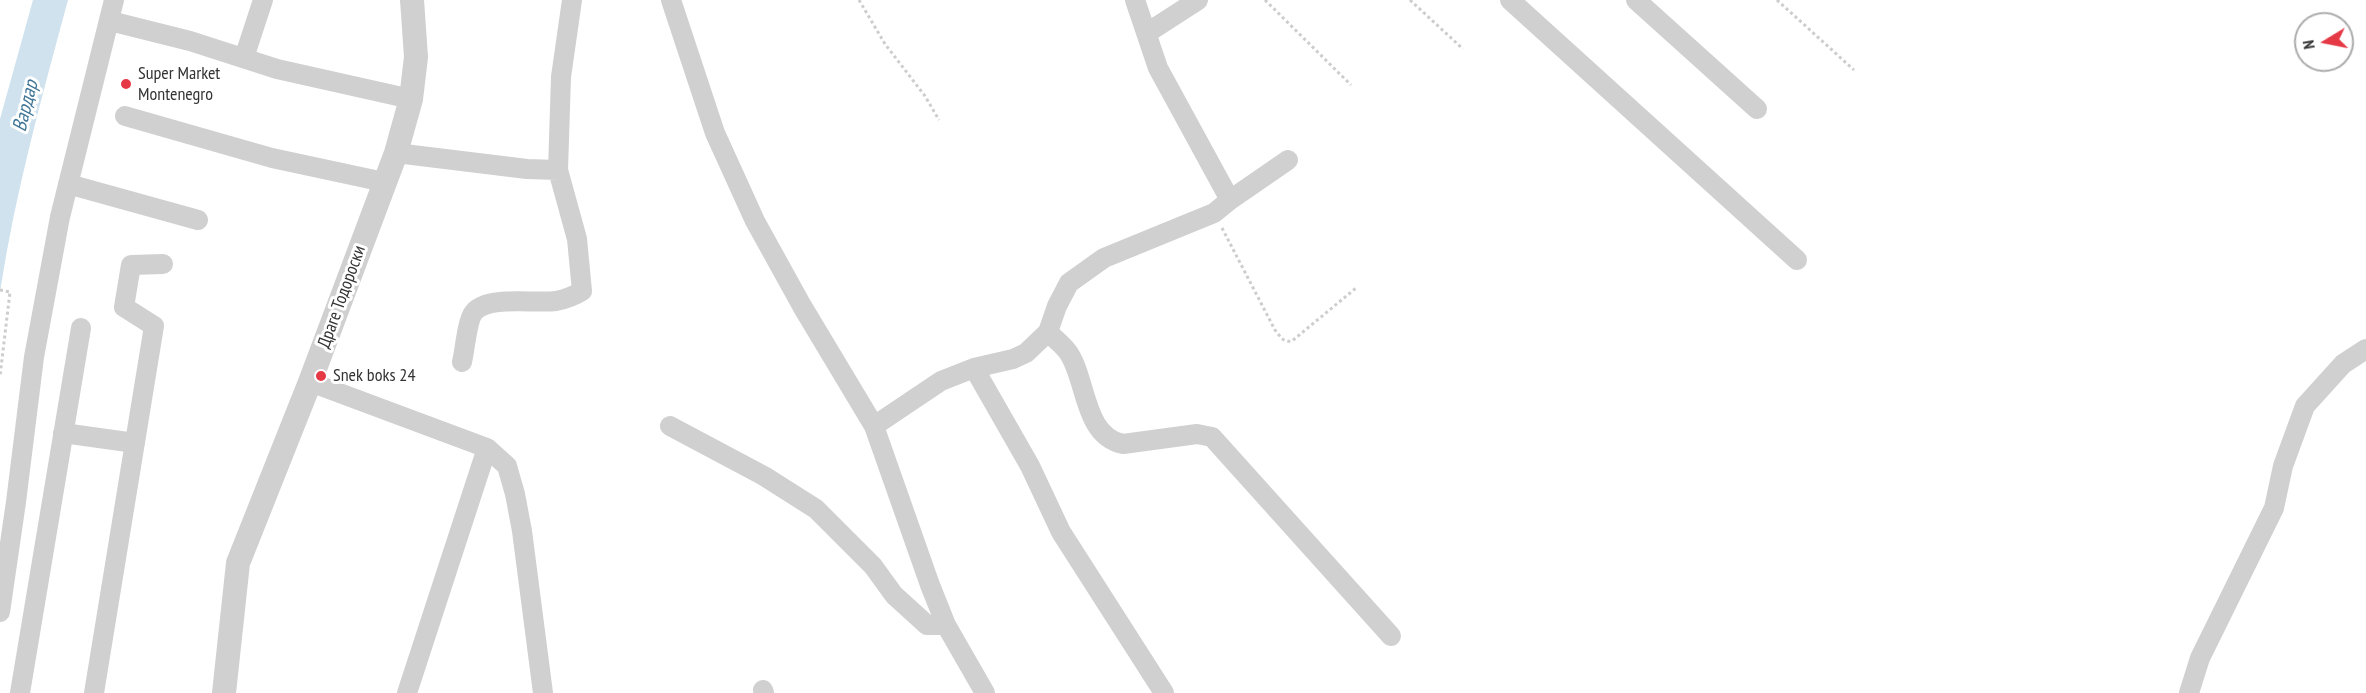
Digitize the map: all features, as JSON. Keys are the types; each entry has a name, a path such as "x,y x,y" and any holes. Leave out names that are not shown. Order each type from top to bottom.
{"street":[{"path":"0,612 33,357 68,184 114,0"},
{"path":"244,58 263,0"},
{"name":"Драге Тодороски","path":"224,693 237,563 310,382 396,153 411,99 416,57 412,0"},
{"path":"462,362 472,317 479,308 507,301 555,301 572,297 582,291 577,239 558,170 561,77 572,0"},
{"path":"671,0 715,134 755,221 802,306 874,426 946,625 985,693"},
{"path":"1135,0 1158,68 1230,200"},
{"path":"1147,33 1198,0"},
{"path":"1510,0 1797,260"},
{"path":"1636,0 1757,109"},
{"path":"110,21 190,41 277,69 411,99"},
{"path":"125,116 272,158 384,182"},
{"path":"396,153 527,169 558,170"},
{"path":"874,426 941,381 974,368 1013,359 1026,353 1048,332 1057,306 1069,283 1104,258 1214,213 1288,160"},
{"path":"68,184 198,220"},
{"path":"94,693 154,326 124,307 131,265 163,264"},
{"path":"20,693 81,328"},
{"path":"1048,332 1069,353 1095,422 1103,434 1113,442 1123,444 1197,434 1212,437 1391,636"},
{"path":"2189,693 2200,658 2274,508 2283,466 2305,406 2343,364 2366,349"},
{"path":"974,368 1030,466 1065,541 1164,693"},
{"path":"310,382 487,448 507,466 522,531 543,693"},
{"path":"670,426 764,476 816,509 873,566 894,595 927,625 946,625"},
{"path":"63,433 135,443"},
{"path":"407,693 487,448"}],"path":[{"path":"859,0 885,44 925,96 939,120"},
{"path":"1265,0 1352,85"},
{"path":"1410,0 1463,50"},
{"path":"1777,0 1854,70"},
{"path":"1214,213 1281,339 1292,341 1356,288"},
{"path":"0,290 10,292 0,376"}],"water":[{"name":"Вардар","path":"33,0 68,0 21,181 0,292 0,119"}],"place":[{"name":"Super Market Montenegro","path":"126,84"},
{"name":"Snek boks 24","path":"321,376"}]}
